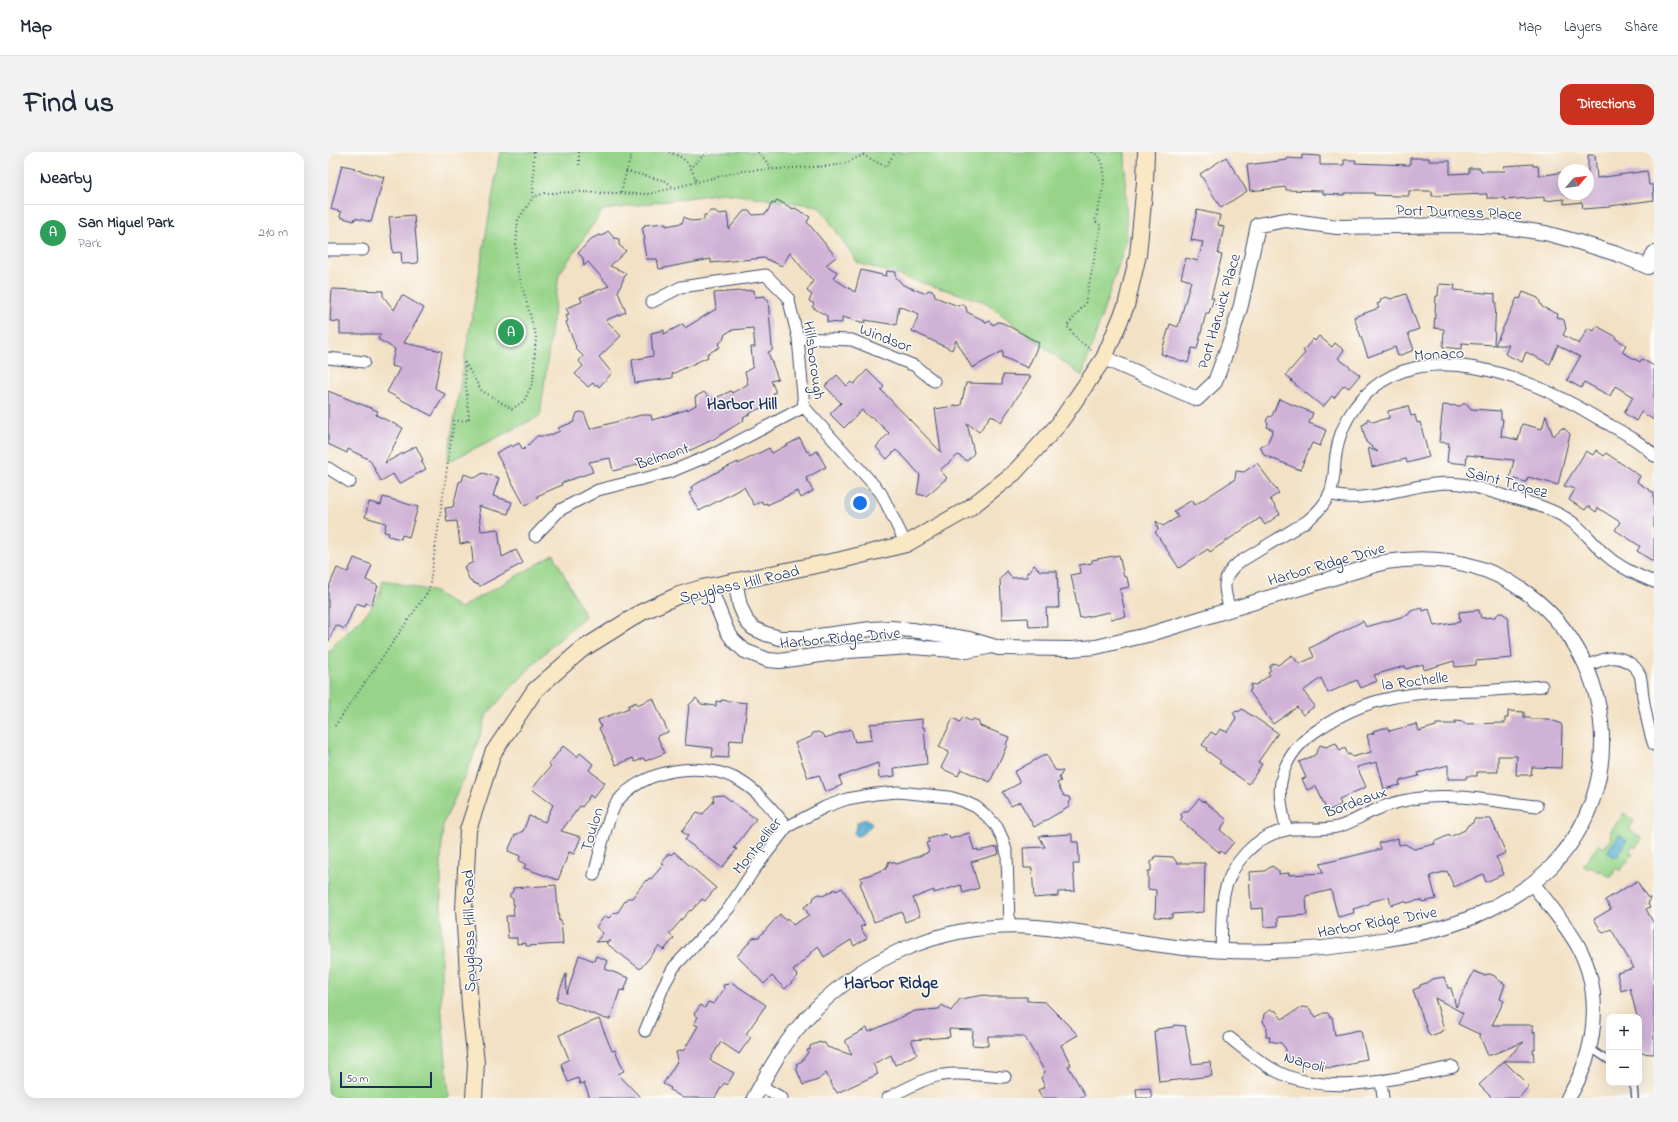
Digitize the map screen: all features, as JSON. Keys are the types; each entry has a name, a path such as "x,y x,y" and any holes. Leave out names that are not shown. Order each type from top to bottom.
{"main road":[{"name":"Spyglass Hill Road","path":"474,1098 476,1063 470,1007 464,910 468,830 493,752 535,690 581,650 642,612 679,595 709,586 841,560 906,544 968,509 1014,473 1058,425 1104,358 1126,306 1138,255 1145,182 1146,152"}],"street":[{"name":"Port Durness Place","path":"1258,225 1286,220 1337,226 1459,225 1504,227 1545,233 1569,239 1620,255 1651,269"},
{"name":"Port Harwick Place","path":"1104,358 1197,399 1215,382 1229,344 1245,285 1258,225"},
{"path":"328,250 363,250"},
{"path":"1651,269 1654,253"},
{"name":"Hillsborough","path":"652,302 681,287 766,275 788,297 798,338 804,407 881,493 906,544"},
{"name":"Windsor","path":"798,338 852,340 916,366 934,381"},
{"path":"328,358 364,362"},
{"name":"Monaco","path":"1230,610 1224,591 1224,584 1231,569 1238,563 1307,521 1317,513 1329,494 1333,482 1336,452 1346,421 1355,407 1370,391 1392,376 1408,370 1424,366 1447,365 1470,367 1515,377 1583,409 1637,441 1654,456"},
{"name":"Belmont","path":"535,536 560,510 598,490 677,469 718,452 804,407"},
{"path":"328,468 350,482"},
{"name":"Saint Tropez","path":"1329,494 1341,498 1355,499 1425,484 1443,483 1473,487 1542,506 1558,513 1573,522 1586,533 1606,555 1620,566 1654,582"},
{"name":"Harbor Ridge Drive","path":"709,586 727,631 734,641 745,651 758,658 774,661 847,651 912,648 967,651 991,646 1072,649 1096,647 1147,635 1385,562 1423,559 1449,561 1461,563 1489,572 1523,590 1558,621 1575,644 1587,666 1598,697 1602,726 1601,764 1598,783 1585,819 1576,836 1552,866 1533,884 1515,896 1485,912 1454,924 1422,933 1373,942 1314,949 1261,952 1221,951 1171,947 1039,928 1009,926 966,930 938,936 897,952 859,973 835,990 794,1032 757,1092"},
{"name":"Harbor Ridge Drive","path":"735,581 741,610 747,622 753,628 766,634 778,637 803,638 871,629 891,628 969,639 991,646"},
{"path":"774,661 778,637"},
{"path":"1587,666 1612,657 1621,658 1629,662 1635,668 1640,676 1647,721 1654,745"},
{"name":"la Rochelle","path":"1286,830 1280,797 1284,770 1290,757 1298,745 1330,722 1349,711 1390,697 1411,694 1542,686"},
{"name":"Toulon","path":"594,875 610,816 616,804 625,793 638,783 668,772 686,769 705,770 720,773 738,780 767,803 787,827"},
{"name":"Montpellier","path":"645,1031 665,983 674,967 729,908 753,871 787,827 825,807 846,799 898,792 949,797 976,807 997,827 1007,854 1009,926"},
{"name":"Bordeaux","path":"1221,951 1224,895 1232,872 1240,858 1252,846 1266,837 1286,830 1338,827 1390,805 1426,797 1453,796 1537,806"},
{"path":"1533,884 1567,927 1579,948 1588,970 1594,1008 1593,1032 1583,1070 1568,1098"},
{"name":"Napoli","path":"1230,1038 1259,1061 1278,1072 1298,1080 1320,1084 1342,1085 1382,1080 1453,1067"},
{"path":"888,1098 930,1078 939,1076 951,1074 1005,1077"},
{"path":"1382,1080 1383,1098"},
{"path":"757,1092 782,1098"}],"lane":[{"path":"1590,1048 1606,1059"},
{"path":"1633,1086 1635,1098"}],"path":[{"path":"335,726 429,590 454,421 469,420 464,361 481,390 512,410 524,401 534,382 536,336 515,261 518,220 533,197 534,152"},
{"path":"578,152 579,165"},
{"path":"621,192 632,152"},
{"path":"669,152 678,155 692,166 696,181"},
{"path":"692,166 707,152"},
{"path":"758,152 772,168"},
{"path":"533,197 545,193 598,191 649,194 696,181 742,171 772,168 830,166 846,163 866,152"},
{"path":"863,155 886,167 895,152"},
{"path":"1092,152 1102,160 1105,171 1095,221 1101,226 1085,304 1067,326 1078,340 1104,358"},
{"path":"626,171 666,181 674,188"}],"green space":[{"path":"500,152 1125,152 1127,239 1082,376 985,302 858,263 819,206 722,193 603,210 559,274 540,416 447,462"},
{"path":"554,555 585,616 539,658 487,714 472,760 443,824 441,864 441,1002 449,1098 328,1098 328,651 331,652 334,645 371,608 381,590 383,580 435,592 460,608"},
{"path":"1624,813 1634,821 1629,829 1642,839 1636,848 1633,846 1629,851 1633,854 1620,871 1616,868 1611,878 1600,870 1598,872 1590,866 1588,869 1583,865 1599,844 1604,848 1611,838 1610,836 1612,833 1610,832"}],"water":[{"path":"867,819 872,825 861,835 856,836 854,832 857,827 857,822"},
{"path":"1619,835 1627,841 1616,858 1607,852"}],"building":[{"path":"1302,155 1320,156 1320,165 1344,165 1344,160 1356,160 1355,163 1410,165 1410,158 1429,158 1429,161 1450,161 1450,174 1469,173 1469,168 1480,168 1481,171 1505,171 1504,166 1533,164 1533,166 1538,166 1539,176 1558,173 1558,200 1544,201 1544,197 1505,200 1505,198 1487,198 1487,194 1432,196 1432,191 1409,191 1409,196 1396,196 1374,195 1374,193 1344,193 1344,195 1323,194 1323,191 1286,190 1286,187 1250,191 1247,165 1287,160 1287,158 1302,159"},
{"path":"1588,155 1595,155 1597,178 1647,171 1649,185 1653,185 1654,200 1610,207 1583,209 1582,202 1564,204 1564,200 1594,200 1594,164 1588,164"},
{"path":"1226,157 1247,191 1221,208 1200,174"},
{"path":"342,165 384,177 371,222 355,218 354,221 340,217 341,212 331,209"},
{"path":"777,200 810,217 807,222 836,257 826,265 837,272 833,278 855,292 861,270 886,276 887,271 896,272 895,276 903,285 924,293 929,290 934,292 935,297 958,306 961,304 966,307 967,312 985,321 986,323 990,321 993,325 998,322 1003,323 1039,343 1028,368 1003,357 1003,351 972,368 956,340 952,350 912,331 919,314 899,306 896,325 865,320 865,323 842,317 842,323 827,322 827,316 812,307 814,304 809,301 812,295 807,291 813,281 790,253 782,266 764,258 711,263 711,259 659,269 657,259 646,259 643,240 645,240 642,227 645,226 644,225 666,223 666,226 682,223 684,217 691,221 704,220 704,215 707,215 710,211 715,211 719,214 727,213 729,229 744,211 749,211 753,215 766,214 772,203 775,204"},
{"path":"1197,210 1220,215 1218,225 1224,227 1218,254 1222,255 1211,298 1214,298 1209,313 1206,313 1197,349 1192,348 1188,363 1161,354 1170,324 1178,327 1191,281 1181,278 1186,258 1198,261 1203,242 1191,240"},
{"path":"414,215 418,263 402,264 401,252 393,253 389,217"},
{"path":"608,231 614,238 619,239 619,245 626,251 610,266 626,273 618,292 626,312 606,320 621,336 599,357 612,373 599,387 597,384 595,386 593,383 588,387 575,374 583,366 579,361 583,356 575,348 576,347 566,322 568,321 566,315 569,314 566,308 582,302 580,297 609,286 588,262 584,266 583,258 578,253 591,239 599,235 602,236"},
{"path":"1439,284 1455,285 1454,290 1495,294 1494,345 1462,343 1462,349 1443,347 1444,329 1434,328 1436,296 1438,296"},
{"path":"332,289 383,291 383,296 394,310 402,295 424,308 404,343 442,351 435,388 445,394 432,416 387,392 400,368 391,366 395,349 378,339 381,334 340,334 340,322 330,321"},
{"path":"754,290 755,297 765,296 765,299 768,299 772,351 768,352 778,379 771,381 775,390 775,393 773,393 776,403 756,410 743,418 744,420 714,439 693,449 669,457 613,471 610,458 589,462 593,472 561,483 562,485 537,496 538,498 525,506 496,453 511,445 512,447 519,443 523,450 537,436 548,436 560,431 558,428 574,422 577,413 584,413 590,429 641,415 651,415 652,420 689,409 696,405 695,397 704,392 711,400 731,391 732,393 748,384 745,372 753,367 751,347 755,347 753,328 732,330 725,334 723,340 718,344 720,347 707,354 708,357 672,374 672,378 635,383 632,360 653,356 651,333 664,330 664,334 683,324 685,328 716,309 714,293"},
{"path":"1523,292 1538,298 1542,307 1558,314 1557,317 1564,320 1566,329 1563,335 1579,344 1588,328 1594,331 1597,326 1615,336 1616,339 1626,345 1622,352 1640,362 1642,359 1654,366 1654,420 1641,412 1636,421 1624,413 1633,397 1615,386 1610,396 1584,382 1581,388 1567,380 1580,357 1558,345 1550,364 1526,352 1522,362 1505,354 1509,345 1495,345 1517,298 1520,299"},
{"path":"1406,294 1419,329 1408,333 1414,350 1398,356 1395,347 1368,357 1354,317 1379,308 1377,304 1380,303 1381,299 1386,297 1391,299"},
{"path":"1319,336 1332,347 1335,343 1344,350 1338,358 1360,375 1349,388 1344,385 1334,398 1332,396 1323,407 1291,381 1292,380 1286,375 1305,353 1303,351 1313,339 1315,341"},
{"path":"867,370 884,387 881,390 941,452 935,409 961,405 966,383 1002,384 1003,375 1031,376 1001,422 991,415 979,432 967,423 974,453 967,461 958,455 940,470 947,478 926,496 917,494 920,475 905,458 896,450 887,459 876,447 889,433 871,416 870,418 862,410 844,428 830,414 841,403 825,386 837,375 847,386 851,382 854,384"},
{"path":"328,391 378,411 376,415 403,428 385,463 416,446 423,460 421,461 426,469 399,484 393,474 381,481 370,460 348,449 347,453 328,444"},
{"path":"1279,399 1313,413 1309,423 1326,430 1320,446 1312,443 1300,470 1264,455 1260,446 1267,444 1273,430 1267,427 1268,424 1266,421 1268,417 1272,416"},
{"path":"1467,404 1471,409 1501,411 1501,419 1503,419 1501,436 1518,440 1522,424 1542,429 1546,415 1553,436 1562,428 1565,429 1570,434 1558,485 1528,477 1526,482 1510,478 1514,460 1467,455 1466,464 1447,462 1449,443 1439,442 1443,405 1460,406"},
{"path":"1408,406 1411,416 1415,415 1417,423 1420,422 1429,457 1407,463 1406,459 1372,467 1368,448 1378,452 1366,442 1362,425 1365,424 1368,418 1372,422 1389,418 1388,411"},
{"path":"800,438 807,452 809,451 811,455 817,451 826,467 806,478 813,491 801,498 798,491 767,505 767,503 763,504 762,501 754,505 744,487 699,511 689,493 693,491 691,487 717,472 738,462 738,464 769,448 772,453"},
{"path":"1596,450 1604,456 1606,453 1640,476 1637,482 1654,493 1654,562 1637,551 1640,546 1615,530 1620,522 1598,508 1596,512 1588,506 1585,510 1569,500 1575,489 1564,486 1586,451 1593,455"},
{"path":"1257,463 1279,493 1270,499 1280,514 1265,525 1260,518 1210,552 1208,549 1179,568 1155,532 1158,530 1156,521 1163,526 1178,517 1174,511 1192,500 1195,505 1235,479 1236,471 1244,472"},
{"path":"483,473 499,478 493,496 512,502 508,514 478,506 481,531 498,529 502,557 516,550 523,563 480,586 470,581 464,567 473,562 471,542 460,544 457,521 447,522 445,508 453,507 459,482 462,481 464,474 475,478"},
{"path":"383,497 418,507 409,537 402,535 401,539 388,536 389,533 384,532 386,523 365,517 369,502 381,505"},
{"path":"1119,555 1124,577 1127,577 1129,587 1120,589 1126,617 1111,619 1110,612 1080,618 1071,575 1080,573 1079,565 1092,563 1092,560"},
{"path":"354,558 372,565 366,580 378,586 371,605 366,603 365,606 356,603 345,629 336,625 328,642 328,589 337,568 348,572"},
{"path":"1034,565 1040,571 1057,571 1059,608 1046,608 1047,626 1029,627 1028,618 1002,619 1000,579 1007,571 1012,578 1027,577 1027,572 1030,572"},
{"path":"1422,608 1423,611 1429,609 1434,626 1460,622 1459,612 1479,610 1481,618 1495,617 1499,613 1502,613 1508,617 1512,658 1476,661 1476,665 1455,667 1454,661 1424,670 1423,664 1406,669 1405,666 1374,675 1377,681 1361,688 1357,680 1328,693 1321,678 1303,691 1315,706 1303,715 1297,707 1273,724 1249,691 1251,690 1251,684 1256,685 1270,675 1268,672 1270,671 1270,666 1274,663 1278,665 1292,655 1299,664 1314,657 1310,648 1363,621 1366,627 1408,615 1411,611"},
{"path":"653,698 668,732 657,736 665,753 645,761 644,758 635,762 633,758 616,765 599,728 601,727 598,720 629,708 628,706 636,702 637,705"},
{"path":"696,698 701,704 716,706 716,701 721,702 721,700 747,703 743,741 730,740 728,758 712,757 713,748 685,745 689,705"},
{"path":"1242,709 1278,733 1258,762 1262,764 1249,784 1219,763 1221,761 1206,750 1207,748 1202,745 1211,732 1216,735 1220,729 1227,732 1236,718 1233,712 1240,711"},
{"path":"1508,711 1524,712 1524,717 1530,717 1531,719 1550,719 1560,723 1562,726 1561,768 1532,767 1531,775 1516,775 1517,756 1498,756 1498,772 1477,772 1477,776 1466,776 1466,779 1448,779 1448,765 1418,773 1419,776 1399,781 1400,785 1384,789 1377,762 1357,767 1366,787 1339,799 1341,805 1327,811 1316,786 1307,790 1302,779 1306,778 1299,762 1315,755 1320,745 1326,747 1336,743 1340,751 1345,748 1348,755 1350,754 1352,757 1371,752 1367,735 1374,733 1373,731 1388,728 1389,731 1417,724 1419,731 1436,726 1436,724 1455,724 1455,721 1464,722 1464,724 1505,723 1505,718 1508,718"},
{"path":"963,717 970,721 974,719 978,721 980,726 1009,737 1007,745 990,782 961,769 958,776 941,768 949,752 939,747 953,718 960,722"},
{"path":"922,719 927,764 894,768 895,776 879,778 878,763 839,777 842,785 825,792 819,775 808,778 795,743 811,737 813,733 818,732 824,735 825,738 851,729 855,742 872,740 870,724"},
{"path":"563,746 577,757 580,753 593,764 589,770 605,783 593,798 590,795 582,807 580,806 561,831 581,837 574,854 569,852 558,880 524,868 526,864 519,861 520,856 508,851 515,835 523,831 529,816 545,822 553,805 532,789 551,766 549,764"},
{"path":"1046,754 1055,770 1063,771 1059,778 1061,781 1057,783 1064,796 1069,797 1069,807 1034,827 1020,802 1011,806 1003,792 1020,783 1014,772"},
{"path":"723,795 756,819 734,848 737,849 722,868 685,840 688,836 682,831 697,812 703,814 714,801 713,796"},
{"path":"1199,799 1203,802 1204,801 1227,820 1220,830 1234,842 1224,854 1221,851 1220,853 1180,820 1182,818 1181,814 1184,811 1188,811"},
{"path":"1474,819 1491,819 1506,853 1496,857 1504,874 1486,882 1483,874 1454,887 1447,871 1430,876 1436,899 1422,902 1421,900 1406,903 1405,901 1391,905 1389,897 1369,902 1369,904 1353,909 1354,913 1338,917 1331,890 1306,896 1307,915 1278,917 1278,926 1264,927 1263,908 1251,909 1249,872 1265,871 1272,866 1279,871 1279,874 1289,873 1289,875 1323,873 1320,864 1381,849 1379,843 1398,838 1399,845 1405,844 1414,849 1435,844 1434,842 1465,830 1468,825 1473,823"},
{"path":"969,833 974,850 978,849 978,851 997,847 999,854 971,862 979,888 963,893 961,885 934,893 934,890 913,898 920,916 905,922 902,912 874,922 860,883 862,882 860,878 886,869 889,861 897,864 927,853 929,851 926,843 929,842 928,839 945,834 949,836 950,839"},
{"path":"1072,834 1072,842 1078,842 1079,856 1079,864 1073,864 1075,891 1058,892 1058,896 1034,898 1032,868 1024,868 1023,848 1045,847 1039,836"},
{"path":"674,852 716,888 705,901 702,899 691,911 690,910 669,934 674,938 664,950 659,946 640,969 606,943 611,941 596,942 603,933 596,927 605,916 609,918 613,913 618,912 627,898 632,898 646,880 647,881 649,878 651,879 664,864 661,863 669,853 671,855"},
{"path":"1155,856 1173,857 1177,863 1205,863 1204,912 1172,914 1172,918 1155,917 1156,890 1148,889 1148,871 1151,871 1151,862 1154,860"},
{"path":"1637,881 1647,897 1650,898 1648,905 1650,907 1646,909 1654,924 1654,1054 1642,1053 1642,1014 1636,1014 1630,988 1621,991 1617,973 1634,968 1611,929 1604,933 1602,932 1594,919 1611,909 1605,900"},
{"path":"556,885 559,921 561,920 563,944 526,946 526,943 517,944 517,938 508,938 506,916 514,916 513,899 509,896 513,891 513,888"},
{"path":"842,888 865,925 860,927 867,938 854,946 851,940 824,957 818,946 793,971 798,976 785,989 772,976 764,984 737,956 753,938 759,937 780,914 785,920 787,918 793,925 809,915 804,907 813,901 814,897 819,894 823,896 835,889 836,891"},
{"path":"579,955 594,961 596,956 608,961 605,969 629,978 624,991 620,990 610,1019 606,1019 556,1000 566,974 567,994"},
{"path":"1474,971 1483,975 1490,974 1495,976 1505,984 1500,999 1504,1001 1492,1025 1533,1025 1533,1033 1535,1031 1535,1049 1533,1049 1534,1061 1504,1061 1524,1042 1488,1056 1479,1034 1458,1024 1463,1013 1435,998 1444,1030 1430,1036 1428,1033 1413,990 1432,979 1444,977 1448,988 1451,988 1456,1007"},
{"path":"731,982 766,1005 746,1034 751,1037 739,1054 721,1042 710,1060 734,1073 727,1085 724,1083 715,1098 683,1098 670,1090 671,1088 663,1084 678,1060 676,1052 684,1050 698,1026 694,1024 698,1017 694,1014 701,1005 705,1008 708,1002 714,1004 724,989 723,985"},
{"path":"985,995 990,997 1027,997 1027,1001 1045,1002 1078,1035 1061,1045 1071,1065 1068,1066 1085,1095 1079,1098 1042,1098 1038,1090 1045,1087 1041,1078 1045,1072 1024,1036 988,1036 988,1046 972,1045 973,1030 949,1029 950,1037 911,1040 917,1054 895,1065 891,1055 873,1064 878,1074 837,1093 826,1073 818,1080 803,1085 796,1068 798,1067 796,1064 802,1061 808,1052 807,1050 810,1049 810,1046 820,1042 825,1043 827,1047 852,1055 845,1040 867,1028 869,1032 915,1011 939,1009 942,1005 951,1011 960,999"},
{"path":"1302,1007 1309,1008 1316,1017 1324,1013 1328,1013 1330,1017 1332,1017 1335,1035 1359,1030 1361,1031 1367,1059 1356,1061 1356,1063 1331,1068 1286,1060 1286,1049 1281,1043 1269,1041 1270,1037 1266,1037 1267,1028 1263,1021 1264,1014 1270,1010 1276,1011 1282,1019"},
{"path":"599,1019 612,1051 615,1050 624,1071 618,1074 641,1098 590,1098 584,1083 580,1084 578,1078 568,1082 561,1064 569,1059 559,1035"},
{"path":"1174,1025 1185,1026 1192,1064 1210,1062 1212,1076 1159,1082 1154,1031 1157,1031 1157,1029 1173,1027"},
{"path":"1504,1061 1529,1086 1519,1098 1492,1098 1479,1085"},
{"path":"1150,1088 1152,1098 1137,1098 1136,1089"}],"place":[{"name":"San Miguel Park","path":"511,332"}],"district":[{"name":"Harbor Hill","path":"742,403"},
{"name":"Harbor Ridge","path":"891,982"}]}
